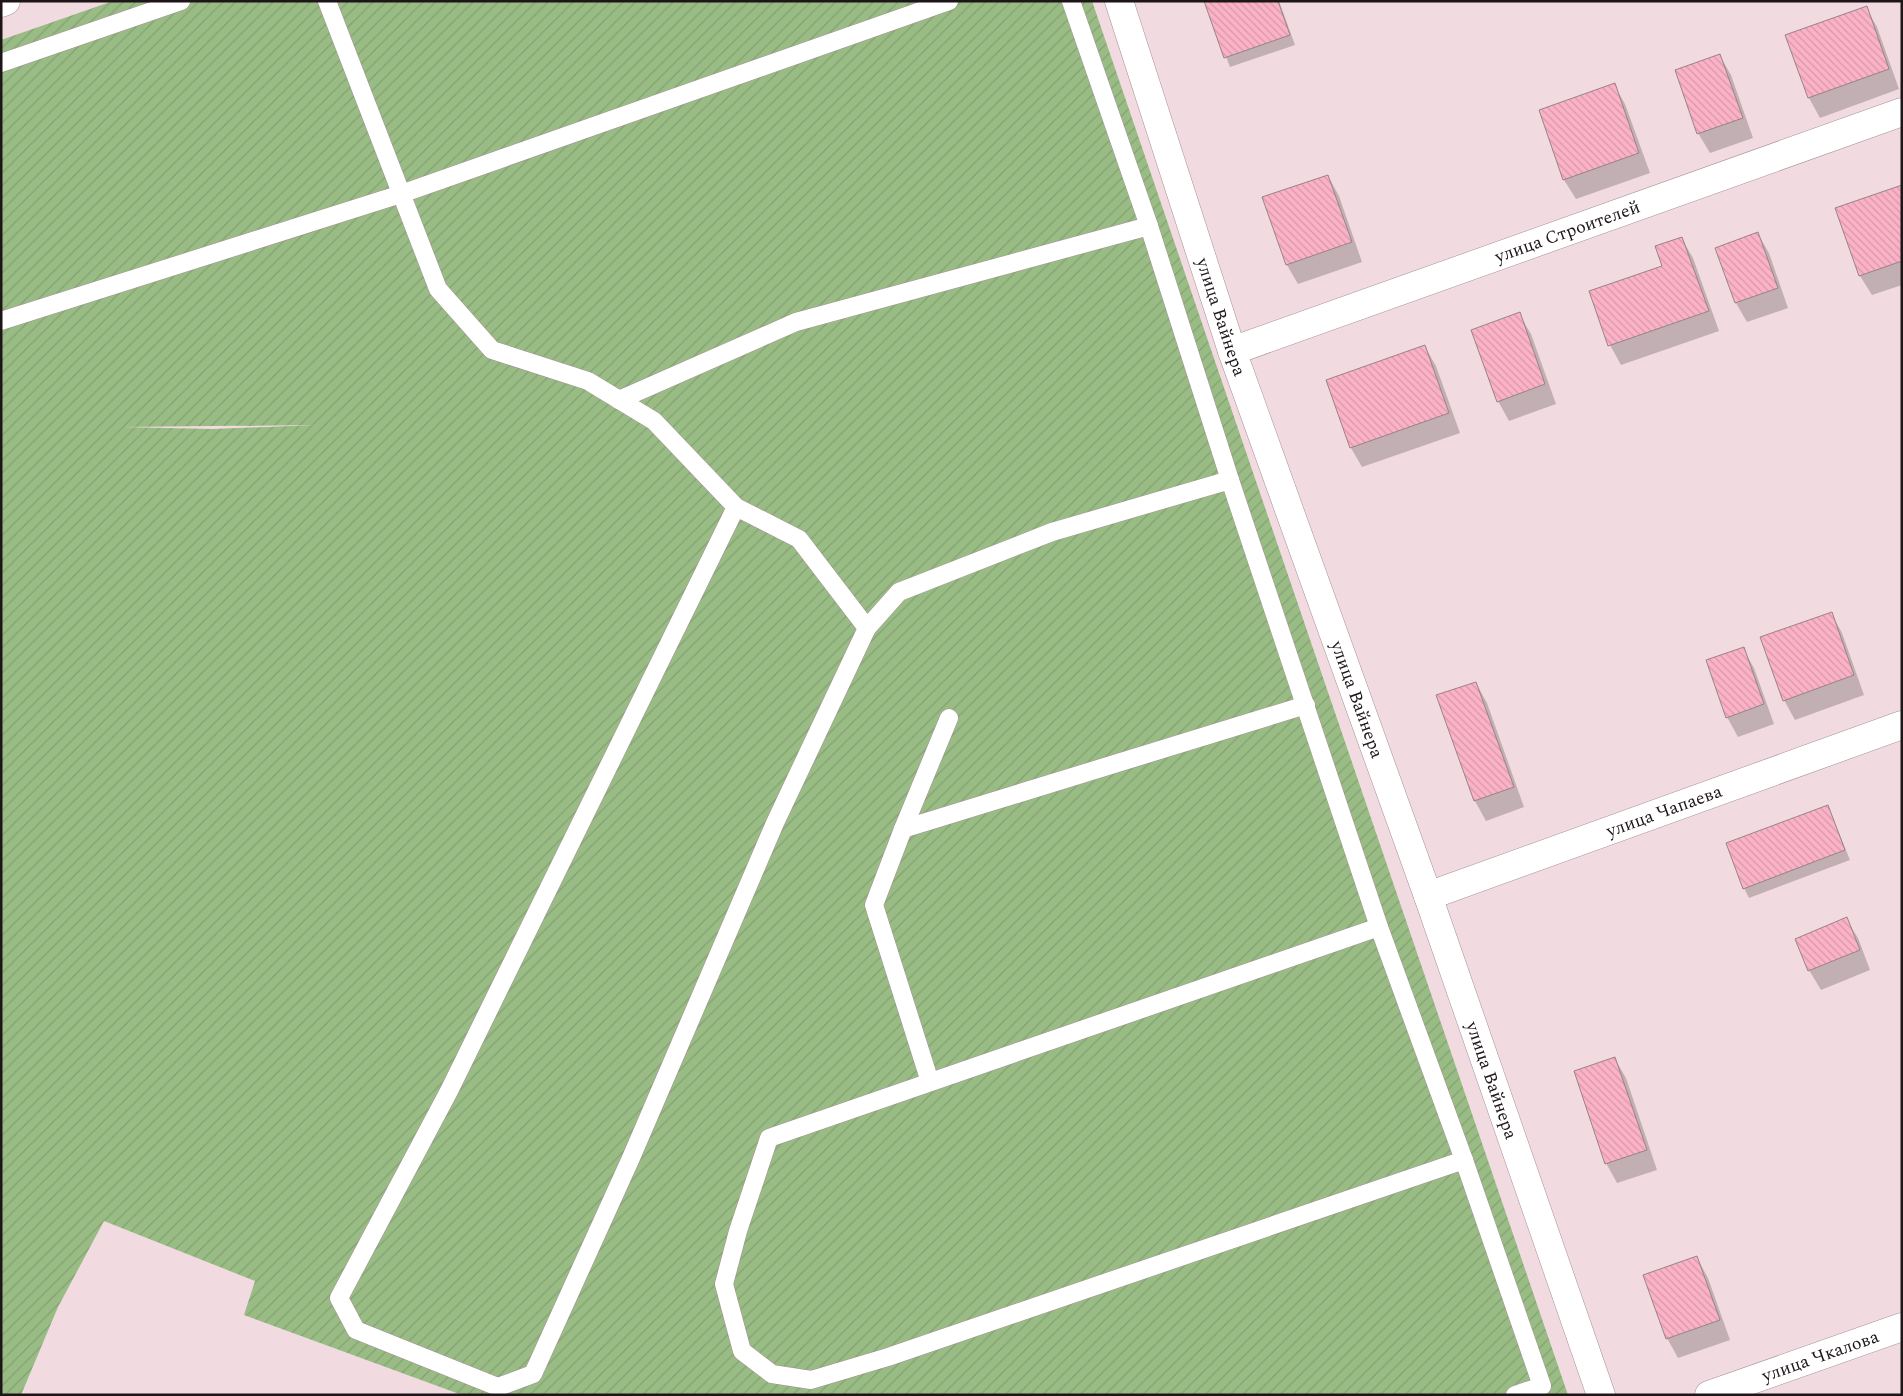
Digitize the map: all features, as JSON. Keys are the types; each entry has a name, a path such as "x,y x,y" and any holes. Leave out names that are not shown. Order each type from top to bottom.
{"street":[{"path":"1,3 6,1"},
{"name":"улица Вайнера","path":"1119,1 1232,351 1428,896 1601,1395"},
{"name":"улица Строителей","path":"1232,351 1902,112"},
{"name":"улица Чапаева","path":"1428,896 1902,725"},
{"name":"улица Чкалова","path":"1710,1395 1902,1327"}],"lane":[{"path":"1,63 182,1"},
{"path":"327,1 438,289 492,350 588,381 654,421 736,507 799,539 867,628"},
{"path":"1,321 401,194 949,1"},
{"path":"1071,1 1149,226 1230,480 1379,927 1464,1160 1542,1386 1515,1395"},
{"path":"620,400 796,322 1149,226"},
{"path":"736,507 449,1091 339,1298 356,1330 498,1387 533,1374 631,1158 775,823 867,628 900,592 1052,532 1230,480"},
{"path":"904,829 1306,705"},
{"path":"930,1082 874,904 949,718"},
{"path":"1379,927 769,1138 738,1231 724,1284 742,1351 772,1374 811,1380 888,1357 1464,1160"}],"green space":[{"path":"113,1 1092,1 1568,1395 462,1395 244,1315 255,1281 104,1221 58,1307 21,1395 1,1395 1,40","holes":["316,425 213,429 122,427"]}],"building":[{"path":"1204,1 1278,1 1290,35 1224,58"},
{"path":"1867,6 1889,69 1808,98 1785,35"},
{"path":"1720,54 1743,118 1697,134 1675,70"},
{"path":"1615,83 1639,153 1563,180 1539,110"},
{"path":"1328,175 1352,242 1286,265 1262,197"},
{"path":"1902,185 1902,261 1859,276 1835,208"},
{"path":"1758,232 1778,288 1735,303 1715,248"},
{"path":"1682,237 1709,311 1608,346 1589,291 1662,266 1655,246"},
{"path":"1520,312 1545,384 1497,402 1471,330"},
{"path":"1425,345 1449,413 1350,448 1326,380"},
{"path":"1832,612 1854,675 1783,701 1760,637"},
{"path":"1744,647 1764,704 1726,718 1706,660"},
{"path":"1476,682 1514,787 1474,801 1436,695"},
{"path":"1828,805 1845,850 1743,889 1726,843"},
{"path":"1847,917 1860,950 1808,971 1795,939"},
{"path":"1615,1057 1647,1150 1605,1164 1574,1071"},
{"path":"1697,1256 1720,1320 1666,1339 1643,1275"}]}
